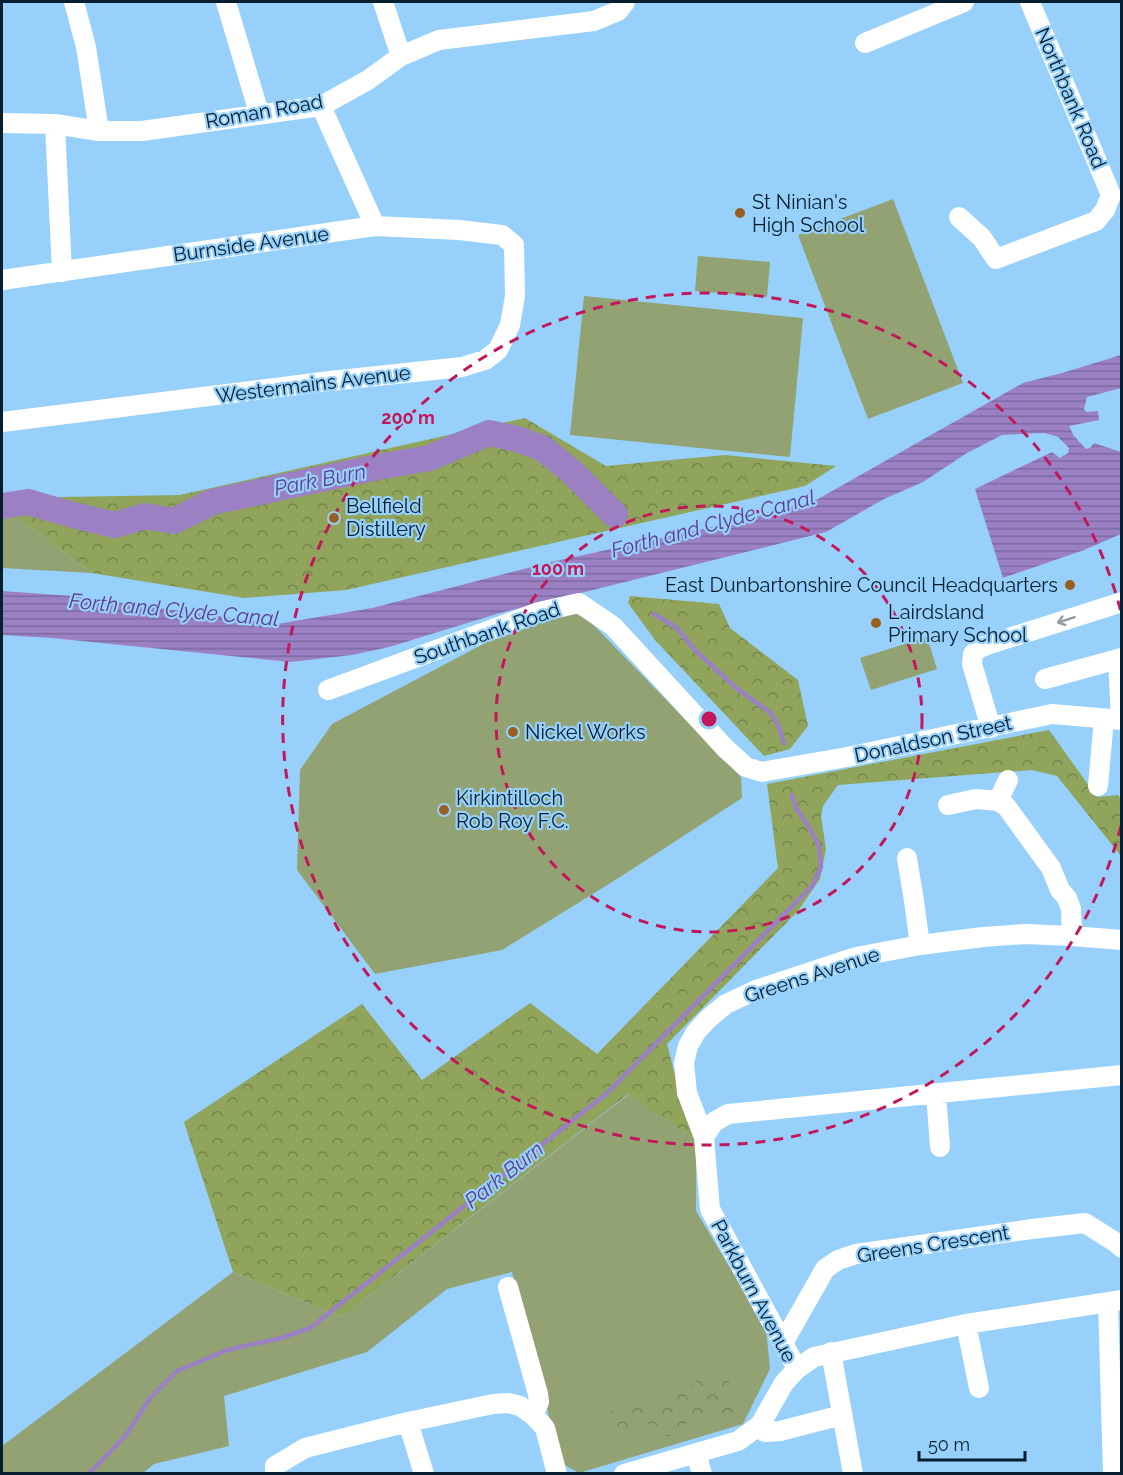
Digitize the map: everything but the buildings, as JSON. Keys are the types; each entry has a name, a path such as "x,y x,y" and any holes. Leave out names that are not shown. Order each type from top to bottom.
{"street":[{"path":"74,2 86,47 99,131"},
{"path":"226,2 259,113"},
{"path":"383,2 401,56"},
{"path":"865,43 964,2"},
{"name":"Northbank Road","path":"1030,2 1116,194"},
{"name":"Roman Road","path":"2,123 55,124 99,131 142,131 321,106 368,80 401,56 439,40 594,21 617,5"},
{"path":"321,106 375,226"},
{"path":"55,124 62,272"},
{"path":"959,216 982,238 996,259 1096,221 1116,194"},
{"name":"Burnside Avenue","path":"2,280 375,226 459,230 502,235"},
{"name":"Westermains Avenue","path":"2,422 319,382 462,367 484,360 498,350 510,325 515,296 514,245 502,235"},
{"path":"990,728 972,664 973,654 979,648 1122,602"},
{"name":"Southbank Road","path":"328,690 539,612 579,603 613,626 725,748 746,767 762,772"},
{"path":"1045,679 1120,658 1116,719 1098,786"},
{"name":"Donaldson Street","path":"762,772 847,757 1052,714 1116,719"},
{"path":"998,801 1008,780"},
{"path":"948,805 976,799 998,801 1006,806 1051,868 1060,890 1067,898 1071,909 1072,936"},
{"path":"907,858 920,945"},
{"name":"Greens Avenue","path":"704,1137 687,1093 684,1063 688,1046 696,1032 709,1018 726,1005 756,990 856,957 920,945 1025,934 1122,940"},
{"path":"704,1137 714,1122 728,1114 1122,1075"},
{"path":"936,1093 940,1148"},
{"name":"Parkburn Avenue","path":"624,1473 738,1442 760,1425 784,1383 797,1369 710,1209 704,1137"},
{"name":"Greens Crescent","path":"783,1342 825,1269 838,1260 856,1254 1085,1223 1122,1248"},
{"path":"508,1287 538,1394 539,1402 533,1415"},
{"path":"797,1369 814,1357 831,1352 966,1324 1115,1301 1113,1473"},
{"path":"966,1324 980,1388"},
{"path":"831,1352 854,1473"},
{"path":"275,1473 275,1466 305,1448 408,1422 493,1404 508,1403 520,1406 533,1415 545,1428 557,1473"},
{"path":"760,1425 765,1432 780,1431 842,1415"},
{"path":"408,1422 424,1473"},
{"path":"696,1453 702,1473"}],"green space":[{"path":"893,199 963,383 868,419 798,235"},
{"path":"698,256 770,262 767,297 695,291"},
{"path":"584,296 803,318 790,457 570,435"},
{"path":"525,418 606,466 725,455 836,466 805,486 346,590 244,598 92,573 2,507 2,498 180,495"},
{"path":"2,507 92,573 2,568"},
{"path":"630,596 719,604 730,628 798,680 808,726 790,749 764,756 655,640 628,603"},
{"path":"578,609 741,777 742,798 502,950 375,974 297,870 300,770 332,724 487,642"},
{"path":"927,637 937,669 871,690 860,658"},
{"path":"1049,730 1097,797 1118,795 1121,800 1121,856 1057,776 1032,770 838,785 823,806 821,816 826,849 820,879 798,911 667,1044 686,1118 694,1139 628,1094 342,1317 233,1272 184,1122 362,1004 422,1080 530,1003 597,1054 778,868 767,784"},
{"path":"629,1094 694,1139 696,1211 766,1328 770,1369 743,1424 579,1473 561,1463 512,1272 447,1289 367,1352 224,1396 229,1446 154,1464 143,1473 2,1474 2,1446 233,1272 342,1317"},
{"path":"727,1371 734,1404 740,1407 740,1413 685,1424 677,1433 669,1436 661,1433 653,1423 607,1431 604,1412 674,1399 680,1393 679,1388 697,1384 696,1377"}],"water":[{"name":"Forth and Clyde Canal","path":"1121,355 1121,388 1087,397 1084,409 1086,412 1098,411 1099,420 1069,426 1074,436 1086,449 1094,443 1121,452 1121,534 1084,550 1003,578 975,489 1052,452 1060,458 1068,453 1069,448 1058,437 1045,433 1002,435 967,453 923,482 884,499 826,532 500,613 389,647 352,655 290,662 2,635 2,591 72,596 277,624 372,608 551,562 745,520 818,499 1023,383"}],"waterway":[{"name":"Park Burn","path":"2,506 28,502 115,525 145,516 174,521 212,502 429,458 489,433 517,439 542,448 571,471 615,515"},
{"name":"Park Burn","path":"654,614 677,628 695,650 735,687 771,713 784,743"},
{"name":"Park Burn","path":"89,1474 126,1435 150,1398 177,1371 227,1350 281,1338 310,1328 606,1094 812,886 821,867 819,846 796,808 792,795"}],"place":[{"name":"St Ninian's High School","path":"740,213"},
{"name":"Bellfield Distillery","path":"334,518"},
{"name":"East Dunbartonshire Council Headquarters","path":"1070,585"},
{"name":"Lairdsland Primary School","path":"876,623"},
{"name":"Nickel Works","path":"513,732"},
{"name":"Kirkintilloch Rob Roy F.C.","path":"444,810"}]}
